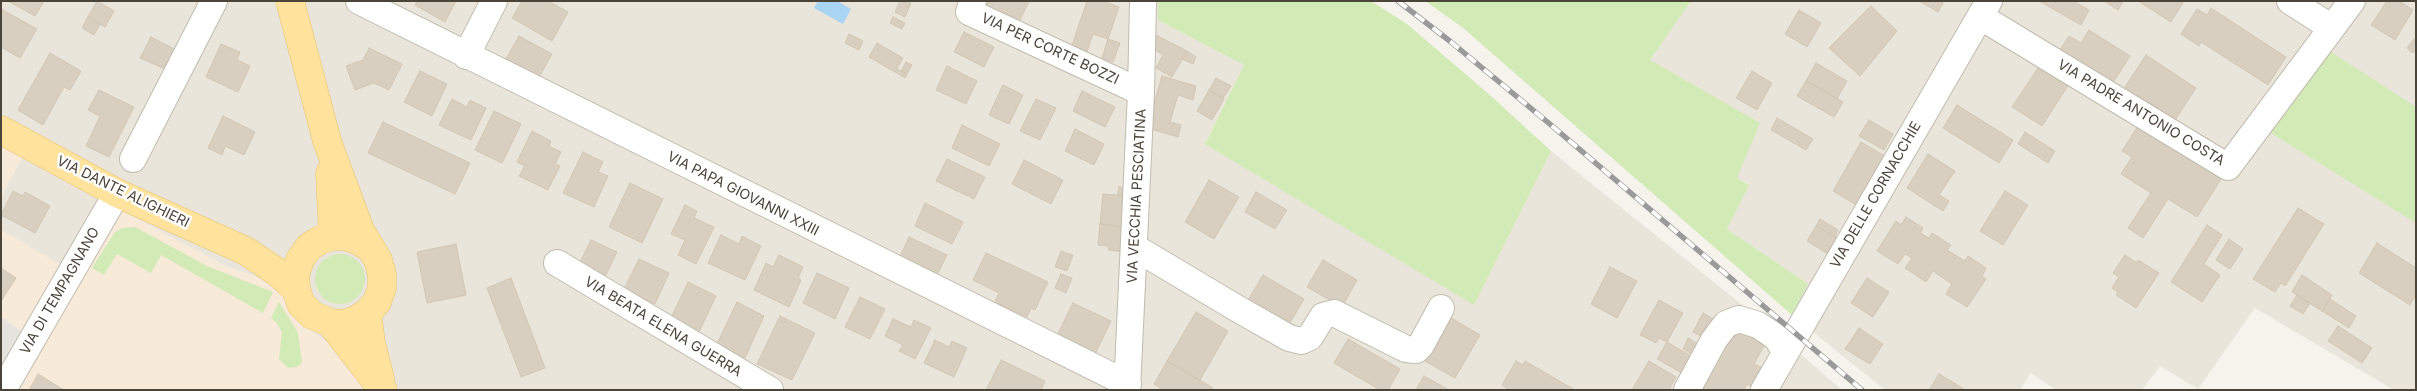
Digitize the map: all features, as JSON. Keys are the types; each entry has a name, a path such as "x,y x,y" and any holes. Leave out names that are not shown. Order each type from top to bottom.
{"main road":[{"path":"290,1 327,141 360,230 370,248 380,267 382,288 377,302 367,313 356,320 344,324 331,323 312,315 301,304 296,289 295,274 300,260 321,242 346,236 370,248"},
{"name":"VIA DANTE ALIGHIERI","path":"1,130 117,193 246,251 277,272 296,289"},
{"path":"321,242 327,141"},
{"name":"VIA DANTE ALIGHIERI","path":"246,251 290,250 321,242"},
{"path":"331,323 383,390 371,343 367,313"}],"street":[{"path":"133,159 214,1"},
{"name":"VIA PAPA GIOVANNI XXIII","path":"359,1 394,9 466,56 1128,387"},
{"path":"466,56 494,1"},
{"name":"VIA PER CORTE BOZZI","path":"973,1 969,12 1141,92"},
{"name":"VIA VECCHIA PESCIATINA","path":"1128,387 1141,92 1143,1"},
{"path":"2290,1 2332,28"},
{"name":"VIA PADRE ANTONIO COSTA","path":"1985,9 2228,166 2352,1"},
{"name":"VIA DELLE CORNACCHIE","path":"1764,390 1985,9"},
{"name":"VIA DI TEMPAGNANO","path":"4,390 117,193"},
{"path":"1134,247 1289,338 1301,341 1310,336 1323,316 1334,313 1406,348 1416,350 1421,345 1441,308"},
{"name":"VIA BEATA ELENA GUERRA","path":"557,263 770,390"},
{"path":"1688,390 1714,340 1726,324 1739,319 1758,325 1776,337 1785,352"}],"shaded area":[{"path":"1,1 1158,1 1158,20 1244,65 1205,143 1474,304 1551,151 1766,324 1842,390 365,390 361,378 347,356 302,325 275,283 227,267 103,201 62,266 1,230 1,197 23,155 1,143"},
{"path":"1691,1 2416,1 2416,390 2394,390 2255,308 2198,389 2160,366 2142,390 2056,390 2031,373 2020,390 1885,390 1792,315 1808,284 1727,229 1749,184 1737,178 1650,60"},
{"path":"1,143 23,155 1,197"},
{"path":"103,201 227,267 275,283 302,325 346,356 361,378 365,390 1,390 23,332 1,317 1,230 62,266"},
{"path":"1,317 23,332 1,373"}],"green space":[{"path":"1158,1 1371,1 1407,24 1491,96 1551,151 1474,305 1205,144 1244,65 1158,20"},
{"path":"1425,1 1691,1 1650,60 1760,123 1737,178 1749,185 1727,229 1808,284 1792,315 1462,27"},
{"path":"2331,52 2416,107 2416,223 2271,133"},
{"path":"135,227 207,266 273,292 263,313 161,255 151,273 117,254 104,275 92,268 115,232 123,228"},
{"path":"340,254 350,256 358,261 363,269 365,279 363,289 358,297 350,302 340,304 330,302 322,297 317,289 315,279 317,269 322,261 330,256"},
{"path":"279,302 298,333 302,363 297,367 288,368 279,359 282,332 271,318"}],"water":[{"path":"818,1 837,1 851,9 843,24 814,8"}],"building":[{"path":"8,1 44,1 35,16"},
{"path":"97,1 114,11 105,27 88,17"},
{"path":"418,1 456,1 445,22 415,5"},
{"path":"522,1 548,1 568,12 552,41 512,18"},
{"path":"900,1 911,3 905,17 895,12"},
{"path":"975,1 1029,1 1017,26"},
{"path":"1087,1 1103,1 1119,7 1108,39 1093,34 1084,60 1069,54"},
{"path":"1919,1 1940,1 1943,3 1938,12"},
{"path":"2039,1 2073,1 2089,10 2081,25"},
{"path":"2104,1 2123,1 2118,10"},
{"path":"2138,1 2184,1 2171,22"},
{"path":"2387,1 2399,1 2413,10 2395,40 2371,25"},
{"path":"1871,6 1897,31 1860,76 1829,48"},
{"path":"2211,8 2286,57 2268,85 2201,42 2199,46 2181,34 2197,9 2207,15"},
{"path":"1,9 37,29 20,58 1,47"},
{"path":"1799,10 1821,23 1807,47 1785,34"},
{"path":"88,17 100,24 94,35 82,28"},
{"path":"893,17 905,23 902,29 890,23"},
{"path":"2089,30 2130,56 2112,84 2060,50 2069,36 2081,43"},
{"path":"964,32 994,47 984,67 954,52"},
{"path":"849,34 863,41 859,50 845,43"},
{"path":"1154,34 1187,51 1172,77 1156,68 1163,55 1152,48"},
{"path":"519,36 552,54 539,77 506,59"},
{"path":"151,37 176,50 167,70 140,58"},
{"path":"1108,39 1120,43 1113,62 1102,58"},
{"path":"2414,39 2416,50 2413,53 2407,48"},
{"path":"877,43 903,58 895,72 869,57"},
{"path":"221,44 240,52 237,60 250,66 238,92 206,77"},
{"path":"369,48 402,64 389,90 374,83 355,90 346,66 363,60"},
{"path":"1187,51 1196,57 1193,64 1182,59"},
{"path":"50,53 81,71 70,90 64,87 43,125 18,110"},
{"path":"2146,55 2196,88 2175,120 2125,87"},
{"path":"906,62 912,65 907,74 901,71"},
{"path":"1816,63 1847,81 1837,99 1806,81"},
{"path":"2040,65 2069,84 2042,126 2012,107"},
{"path":"947,66 977,81 966,104 936,90"},
{"path":"897,69 907,74 905,78 895,72"},
{"path":"420,71 447,84 432,116 404,102"},
{"path":"1752,71 1772,83 1757,110 1736,98"},
{"path":"1162,76 1196,86 1193,100 1178,95 1170,122 1181,125 1178,137 1147,128"},
{"path":"1216,78 1231,86 1223,98 1209,90"},
{"path":"1806,81 1843,102 1834,117 1797,96"},
{"path":"1003,85 1023,95 1009,124 989,115"},
{"path":"99,90 134,107 109,157 86,146 100,116 88,110"},
{"path":"1209,90 1224,99 1212,120 1197,111"},
{"path":"1082,91 1115,107 1105,127 1073,111"},
{"path":"452,99 467,107 470,100 486,108 471,140 439,125"},
{"path":"1036,99 1056,108 1040,140 1020,131"},
{"path":"1957,105 2013,140 1999,163 1943,128"},
{"path":"494,111 521,124 502,163 475,150"},
{"path":"223,116 255,132 244,155 225,146 222,155 208,148"},
{"path":"1777,118 1813,139 1806,150 1771,130"},
{"path":"1869,120 1893,134 1884,150 1859,136"},
{"path":"383,122 470,163 455,194 368,153"},
{"path":"962,125 1000,144 989,166 952,148"},
{"path":"2138,126 2221,179 2197,217 2168,199 2143,238 2128,228 2151,193 2121,174 2132,157 2122,151"},
{"path":"1075,129 1104,144 1094,165 1065,151"},
{"path":"532,131 551,141 549,146 561,152 555,164 560,166 548,190 519,176 525,166 517,162"},
{"path":"2025,132 2055,151 2048,163 2018,144"},
{"path":"1861,142 1888,158 1860,207 1833,191"},
{"path":"583,152 603,162 598,172 608,176 594,207 563,193"},
{"path":"1928,154 1955,171 1939,195 1949,201 1943,211 1907,188"},
{"path":"947,159 985,177 974,199 936,181"},
{"path":"1024,160 1063,180 1051,204 1012,184"},
{"path":"1209,180 1239,197 1214,239 1185,222"},
{"path":"630,183 663,199 642,243 609,227"},
{"path":"1119,187 1129,188 1128,196 1118,195"},
{"path":"13,191 23,196 25,192 50,206 35,233 1,215"},
{"path":"2005,191 2028,205 2003,245 1980,231"},
{"path":"1256,192 1287,210 1275,229 1245,212"},
{"path":"1103,194 1128,196 1125,227 1100,224"},
{"path":"925,203 963,222 952,244 915,226"},
{"path":"685,205 697,211 694,218 714,227 696,264 678,255 685,240 671,234"},
{"path":"2298,208 2324,224 2285,286 2281,283 2275,292 2253,279"},
{"path":"1906,217 1923,228 1920,233 1929,238 1932,233 1951,245 1947,250 1965,261 1968,256 1986,268 1982,276 1986,279 1967,307 1946,294 1952,284 1933,271 1926,282 1905,268 1912,258 1905,254 1898,264 1877,251 1896,221 1901,225"},
{"path":"1820,219 1838,230 1835,237 1816,226"},
{"path":"1100,224 1125,227 1125,252 1108,250 1109,246 1098,245"},
{"path":"2207,225 2222,235 2204,264 2220,275 2202,302 2171,282"},
{"path":"1816,226 1842,241 1833,257 1807,241"},
{"path":"721,235 739,244 742,236 761,246 745,280 708,263"},
{"path":"909,237 947,255 936,277 899,259"},
{"path":"2229,239 2243,249 2230,269 2216,260"},
{"path":"591,240 617,252 604,279 578,266"},
{"path":"2377,243 2416,268 2416,295 2410,305 2359,273"},
{"path":"456,244 466,295 427,303 417,252"},
{"path":"1061,251 1073,255 1067,271 1055,267"},
{"path":"986,253 1048,282 1035,310 1031,308 1027,317 995,302 999,293 973,280"},
{"path":"779,255 803,267 798,278 801,280 789,307 754,290 766,263 773,267"},
{"path":"2125,255 2137,263 2138,260 2159,273 2136,308 2116,295 2118,292 2112,288 2119,277 2113,273"},
{"path":"639,259 669,273 655,304 624,289"},
{"path":"1323,260 1357,280 1342,307 1307,287"},
{"path":"1610,267 1637,281 1617,318 1591,304"},
{"path":"1,268 16,278 1,301"},
{"path":"817,273 849,288 835,319 803,303"},
{"path":"1061,274 1072,278 1066,293 1055,288"},
{"path":"1263,275 1304,299 1288,326 1247,302"},
{"path":"2302,275 2332,295 2322,311 2292,292"},
{"path":"511,278 545,368 521,377 487,288"},
{"path":"1867,278 1889,292 1873,317 1851,303"},
{"path":"688,282 716,296 698,334 670,320"},
{"path":"2297,295 2310,303 2303,314 2290,306"},
{"path":"860,297 885,309 870,339 845,327"},
{"path":"2330,299 2356,316 2349,328 2322,311"},
{"path":"1659,300 1683,313 1667,342 1659,338 1656,343 1640,335"},
{"path":"737,302 764,316 745,358 717,344"},
{"path":"1073,303 1111,321 1094,356 1056,338"},
{"path":"1196,312 1228,331 1200,380 1167,361"},
{"path":"1703,313 1715,320 1705,338 1693,332"},
{"path":"780,316 815,333 792,380 757,364"},
{"path":"1448,316 1480,335 1455,378 1423,360"},
{"path":"893,319 911,327 914,320 931,328 915,359 899,351 903,345 885,336"},
{"path":"1734,325 1766,342 1754,364 1762,368 1757,389 1747,384 1744,390 1701,390"},
{"path":"2338,326 2372,348 2362,363 2328,341"},
{"path":"1859,328 1883,344 1870,364 1845,349"},
{"path":"1688,338 1701,346 1696,356 1683,349"},
{"path":"1348,339 1400,369 1388,390 1380,390 1334,363"},
{"path":"935,340 949,347 952,341 967,348 954,377 924,363"},
{"path":"1667,342 1691,356 1682,373 1657,359"},
{"path":"1001,360 1045,381 1041,390 986,390"},
{"path":"1167,361 1213,388 1212,390 1164,390 1154,384"},
{"path":"1516,361 1523,365 1525,361 1575,390 1536,390 1533,388 1532,390 1509,390 1502,385"},
{"path":"1649,361 1676,377 1669,390 1632,390"},
{"path":"38,374 64,390 29,390"},
{"path":"1939,374 1956,384 1952,390 1929,390"},
{"path":"1424,376 1449,390 1416,390"},
{"path":"1956,384 1965,390 1952,390"}],"railway":[{"path":"1398,1 1451,42 1551,125 1862,390"}]}
